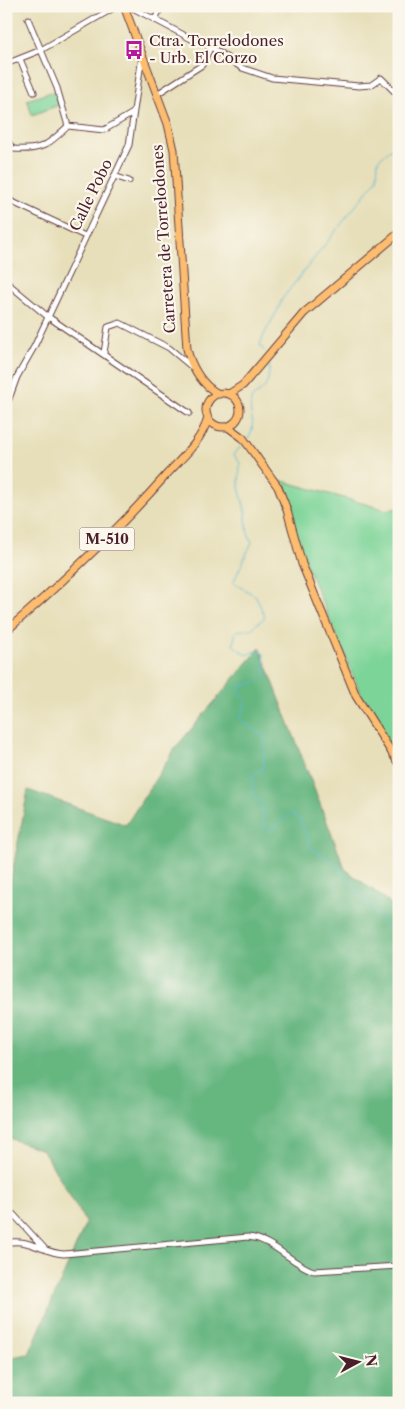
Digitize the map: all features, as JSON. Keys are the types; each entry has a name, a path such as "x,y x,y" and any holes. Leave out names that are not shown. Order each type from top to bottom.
{"main road":[{"name":"Carretera de Torrelodones","path":"124,6 157,94 174,150 184,327 189,357 204,383 219,394"},
{"path":"208,402 219,394 229,394 243,385 304,313 399,233"},
{"name":"Carretera de Torrelodones","path":"204,383 208,402"},
{"path":"238,402 243,385"},
{"path":"229,394 238,402 240,408 237,420 243,438 278,487 287,510 302,564 356,696 399,764"},
{"name":"M-510","path":"199,438 208,418 206,407 208,402"},
{"path":"208,418 217,426 228,427 243,438"},
{"path":"228,427 237,420"},
{"name":"M-510","path":"6,631 95,550 143,501 199,438 217,426"}],"street":[{"path":"6,64 41,50 117,6"},
{"path":"129,6 199,43 202,41 242,68 272,78 359,86 371,85 381,78 399,96"},
{"path":"155,20 161,6"},
{"path":"28,19 57,88 68,126"},
{"path":"157,94 202,65 211,46"},
{"name":"Calle Pobo","path":"6,407 17,377 34,347 84,236 129,145 137,79 142,55"},
{"path":"20,59 34,92"},
{"path":"137,79 142,73 148,71"},
{"path":"68,126 104,130 133,113"},
{"path":"6,139 13,150 32,150 44,147 56,139 68,126"},
{"path":"114,176 129,181"},
{"path":"6,199 84,236"},
{"path":"6,282 47,316 104,353 189,413"},
{"path":"104,353 108,327 120,323 169,348 195,370"},
{"path":"6,1210 14,1214 48,1252"},
{"path":"6,1243 28,1243 48,1252 64,1254 248,1237 262,1240 302,1267 314,1271 399,1266"}],"green space":[{"path":"54,91 59,105 32,115 27,100"},
{"path":"279,480 387,510 399,508 399,760 362,697 304,559"},
{"path":"260,648 345,869 399,910 399,1403 6,1403 6,1358 29,1354 86,1223 43,1150 6,1137 6,905 28,790 126,825 176,747"}],"waterway":[{"path":"264,351 260,345 282,299 377,179 378,160 390,149 399,149"},
{"path":"248,439 253,424 251,401 266,385 269,364"},
{"path":"241,446 234,455 240,463 239,487 248,533 252,542 233,583 256,596 265,617 251,629 236,631 233,645 247,655 256,651 264,654 266,678 238,688 246,702 240,719 265,738 263,769 252,775 253,794 262,805 264,827 271,831 291,813 300,820 311,848 333,862 399,941"}],"place":[{"name":"Ctra. Torrelodones - Urb. El Corzo","path":"134,50"}]}
